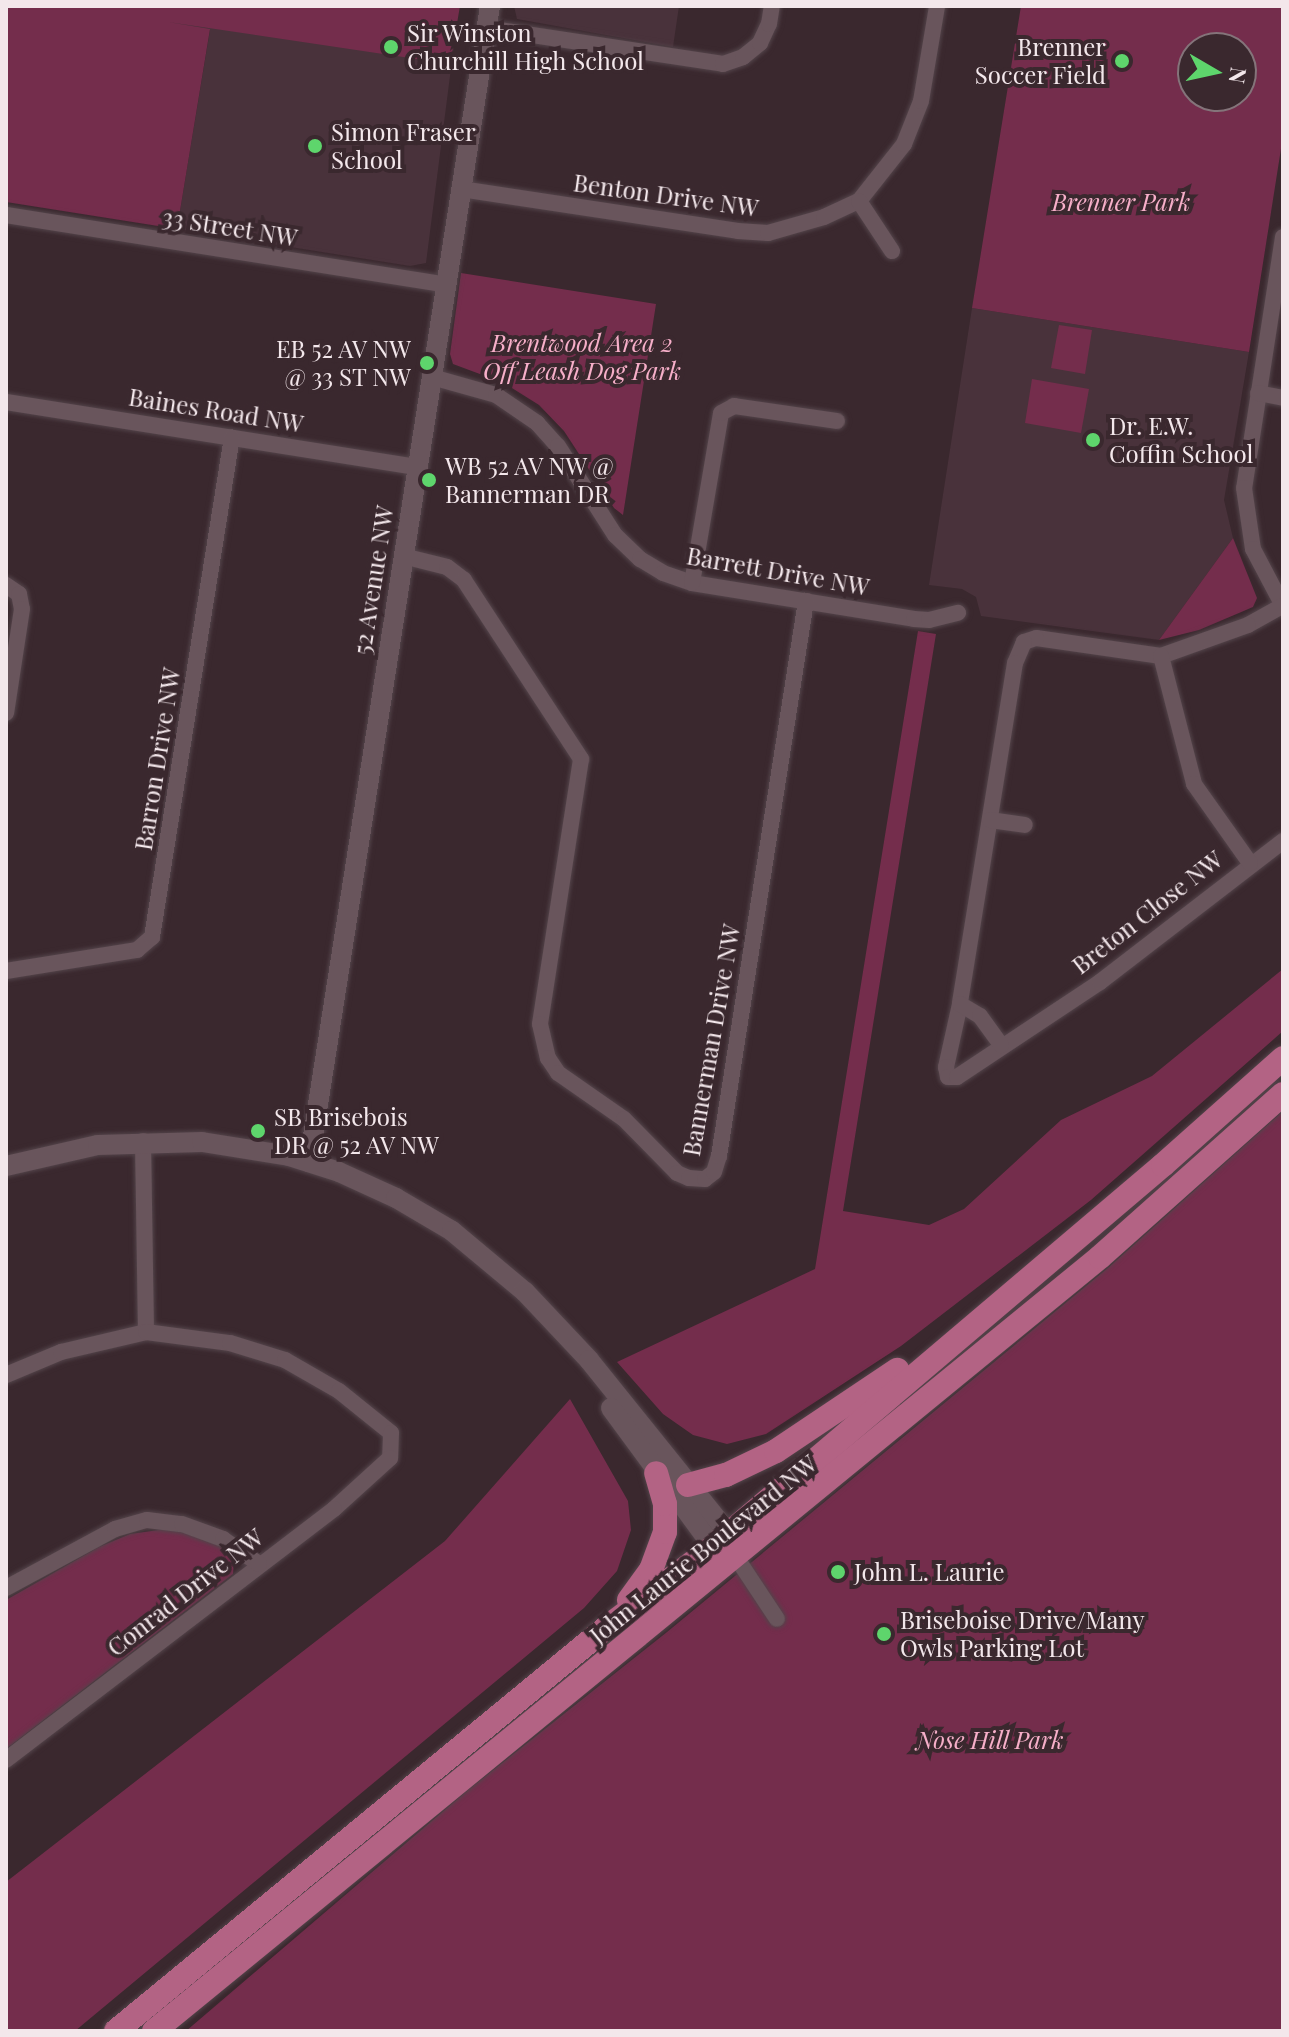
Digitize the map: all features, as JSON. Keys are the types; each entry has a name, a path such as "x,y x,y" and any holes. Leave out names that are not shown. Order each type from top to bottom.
{"main road":[{"name":"John Laurie Boulevard NW","path":"116,2031 607,1627 720,1540 1163,1165 1283,1058"},
{"name":"John Laurie Boulevard NW","path":"154,2031 1100,1257 1283,1094"},
{"path":"688,1485 726,1475 776,1451 983,1315"},
{"path":"607,1627 651,1570 665,1532 665,1504 656,1473"}],"street":[{"name":"52 Avenue NW","path":"309,1162 490,6"},
{"path":"486,28 723,64 743,57 760,43 769,24 772,6"},
{"name":"Benton Drive NW","path":"461,189 738,231 768,233 798,227 859,201 894,160 916,118 937,6"},
{"path":"859,201 892,251"},
{"name":"33 Street NW","path":"6,215 447,285"},
{"path":"1283,237 1244,501 1253,549 1283,606"},
{"name":"Barrett Drive NW","path":"432,377 488,392 526,414 558,446 624,545 663,573 692,583 929,620 958,613"},
{"path":"1258,393 1283,398"},
{"name":"Baines Road NW","path":"6,402 418,467"},
{"path":"692,583 721,413 734,406 837,421"},
{"name":"Barron Drive NW","path":"6,971 137,950 152,937 232,437"},
{"name":"Bannerman Drive NW","path":"403,556 447,567 464,580 581,759 540,1024 548,1058 558,1073 624,1119 677,1173 689,1178 705,1179 714,1172 719,1156 806,601"},
{"path":"6,585 19,594 22,609 6,713"},
{"name":"Breton Close NW","path":"1161,656 1194,784 1250,863 1100,982 957,1077 948,1077 946,1067 960,1004 1015,663 1024,642 1036,638 1161,656 1248,625 1283,606"},
{"path":"990,820 1025,825"},
{"path":"1250,863 1283,841"},
{"path":"960,1004 980,1016 1001,1045"},
{"path":"6,1375 61,1352 146,1332 143,1141"},
{"path":"6,1166 83,1148 143,1141 231,1145 309,1162 396,1198 452,1231 525,1292 589,1360 688,1485 720,1540"},
{"name":"Conrad Drive NW","path":"6,1760 334,1509 390,1458 391,1433 339,1391 285,1360 230,1343 146,1332"},
{"path":"568,1341 578,1365 656,1473 736,1557 777,1619"},
{"path":"8,1581 115,1529 147,1520 182,1524 223,1539 259,1564"}],"shaded area":[{"name":"Simon Fraser School","path":"60,6 459,6 426,263 410,266 177,229 210,30"},
{"path":"514,6 679,6 673,47 517,19"},
{"name":"Dr. E.W. Coffin School","path":"972,308 1249,352 1224,500 1233,538 1159,640 981,616 976,597 962,589 929,585"}],"green space":[{"path":"6,6 460,6 450,64 168,22 210,29 177,229 6,202"},
{"name":"Brenner Park","path":"1021,6 1283,6 1283,136 1249,352 972,308"},
{"name":"Brentwood Area 2 Off Leash Dog Park","path":"461,273 656,304 623,515 614,508 564,431 539,405 504,383 453,364 450,354"},
{"path":"1059,325 1092,330 1085,374 1051,368"},
{"path":"1032,379 1089,389 1081,433 1025,423"},
{"path":"1233,538 1257,598 1253,607 1199,630 1159,640"},
{"path":"918,631 936,634 843,1211 929,1225 964,1209 1061,1120 1152,1076 1283,969 1283,1031 1091,1200 901,1346 766,1434 727,1444 693,1435 663,1414 617,1362 815,1269"},
{"name":"Nose Hill Park","path":"1283,1111 1283,2031 186,2031 468,1790 667,1632 1109,1267"},
{"path":"570,1399 628,1501 631,1530 617,1571 584,1608 75,2031 6,2031 6,1882 445,1541"},
{"path":"166,1529 198,1536 227,1550 234,1562 233,1574 6,1749 6,1600 99,1547 130,1534"}],"place":[{"name":"Sir Winston Churchill High School","path":"391,47"},
{"name":"Brenner Soccer Field","path":"1122,61"},
{"name":"Simon Fraser School","path":"315,146"},
{"name":"EB 52 AV NW @ 33 ST NW","path":"427,363"},
{"name":"Dr. E.W. Coffin School","path":"1093,440"},
{"name":"WB 52 AV NW @ Bannerman DR","path":"429,480"},
{"name":"SB Brisebois DR @ 52 AV NW","path":"258,1131"},
{"name":"John L. Laurie","path":"838,1572"},
{"name":"Briseboise Drive/Many Owls Parking Lot","path":"884,1634"}]}
